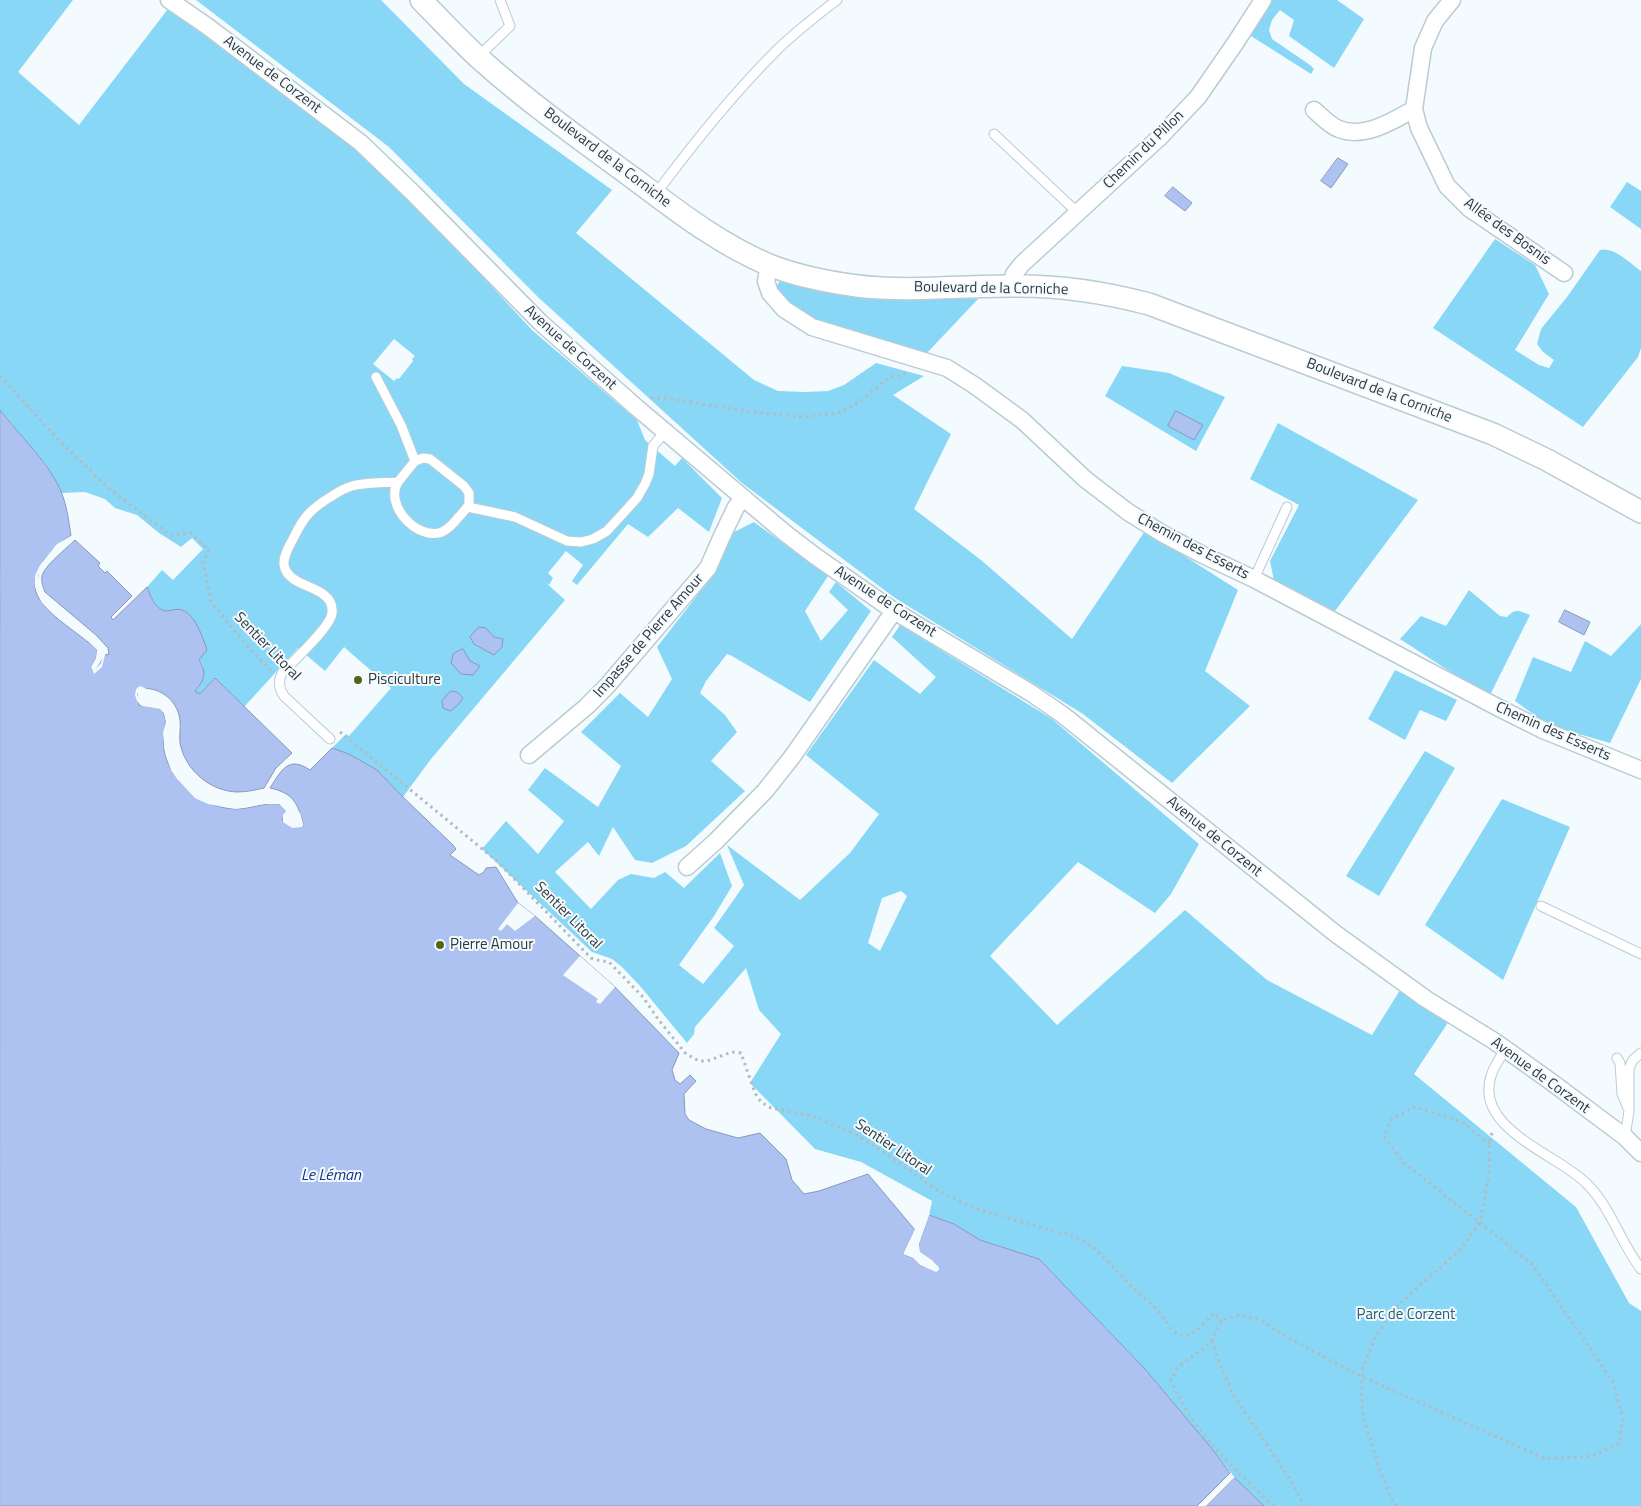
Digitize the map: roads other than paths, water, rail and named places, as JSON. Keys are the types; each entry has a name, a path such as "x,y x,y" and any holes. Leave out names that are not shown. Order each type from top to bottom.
{"street":[{"name":"Avenue de Corzent","path":"169,0 207,26 361,143 520,302 636,408 805,549 894,611 1042,700 1076,725 1336,934 1426,999 1507,1047 1625,1137 1641,1153"},
{"name":"Boulevard de la Corniche","path":"421,0 478,58 582,141 718,238 745,254 769,265 811,278 860,286 925,288 1012,286 1093,291 1149,304 1493,434 1560,467 1641,512"},
{"name":"Chemin du Pillon","path":"1012,286 1014,274 1022,264 1161,136 1198,97 1263,0"},
{"name":"Allée des Bosnis","path":"1452,0 1435,21 1423,48 1414,109 1419,128 1448,186 1470,209 1564,273"},
{"path":"1314,110 1339,129 1359,132 1378,128 1414,109"},
{"name":"Chemin des Esserts","path":"769,265 766,281 770,293 784,309 798,319 812,327 948,368 1022,420 1085,479 1128,512 1163,534 1254,579 1534,726 1641,770"},
{"name":"Impasse de Pierre Amour","path":"529,755 586,708 708,568 736,507 744,498"},
{"path":"687,868 765,791 792,757 894,611"}],"lane":[{"path":"478,58 510,26 500,0"},
{"path":"655,194 697,140 776,51 809,21 837,0"},
{"path":"994,134 1078,213"},
{"path":"376,377 401,425 415,461"},
{"path":"468,507 515,516 567,541 580,542 593,539 607,531 637,498 649,474 652,446 665,432"},
{"path":"423,458 433,460 464,486 470,496 468,507 443,532 432,533 422,531 408,520 396,504 394,489 415,461 423,458"},
{"path":"330,739 284,696 280,688 282,673 327,625 332,613 331,604 326,596 294,579 285,568 285,557 303,519 316,506 346,488 398,482"},
{"path":"1254,579 1288,507"},
{"path":"1541,906 1641,954"},
{"path":"1507,1047 1495,1066 1490,1084 1491,1101 1498,1117 1512,1132 1568,1168 1586,1183 1603,1204 1641,1269"},
{"path":"1625,1137 1629,1111 1629,1068 1632,1060 1641,1053"},
{"path":"1617,1058 1620,1063 1622,1094 1629,1111"}],"water":[{"path":"1338,158 1348,164 1331,188 1321,181"},
{"path":"1173,187 1192,203 1185,211 1165,196"},
{"name":"Le Léman","path":"0,410 43,462 62,494 67,509 71,536 52,550 42,563 35,587 43,605 97,650 96,658 91,667 94,673 105,655 109,654 108,648 96,635 45,592 42,582 42,576 47,567 75,540 100,563 98,566 105,573 107,571 132,596 111,617 113,620 147,587 154,602 162,610 178,609 187,612 195,621 207,650 199,660 204,676 195,691 200,694 215,678 292,753 276,768 264,788 237,792 217,788 200,777 187,762 180,743 180,723 175,705 158,691 144,688 136,689 139,705 161,709 164,714 164,750 168,762 173,773 190,792 201,799 225,808 242,809 279,804 286,811 282,820 292,828 303,824 299,810 289,796 270,788 286,767 296,764 310,770 332,748 349,754 377,770 453,845 456,849 450,855 479,875 486,868 496,867 518,903 615,987 679,1053 672,1070 675,1080 680,1084 690,1075 696,1081 684,1094 685,1114 689,1120 706,1129 738,1138 760,1133 786,1159 792,1180 804,1194 819,1191 868,1174 915,1230 903,1254 913,1258 920,1265 936,1271 939,1267 919,1252 919,1244 929,1215 954,1224 980,1240 1039,1259 1145,1369 1230,1473 1197,1506 0,1506"},
{"path":"1176,411 1203,425 1194,440 1168,426"},
{"path":"1565,610 1590,622 1584,635 1559,622"},
{"path":"479,627 486,628 494,637 503,639 502,647 494,655 474,644 470,637"},
{"path":"463,649 470,661 480,666 473,675 461,674 451,663 453,654"},
{"path":"451,691 457,692 463,698 450,711 443,708 442,701"},
{"path":"1235,1478 1264,1506 1207,1506"}],"place":[{"name":"Pisciculture","path":"358,680"},
{"name":"Pierre Amour","path":"440,945"}],"park label":[{"name":"Parc de Corzent","path":"1406,1315"}]}
